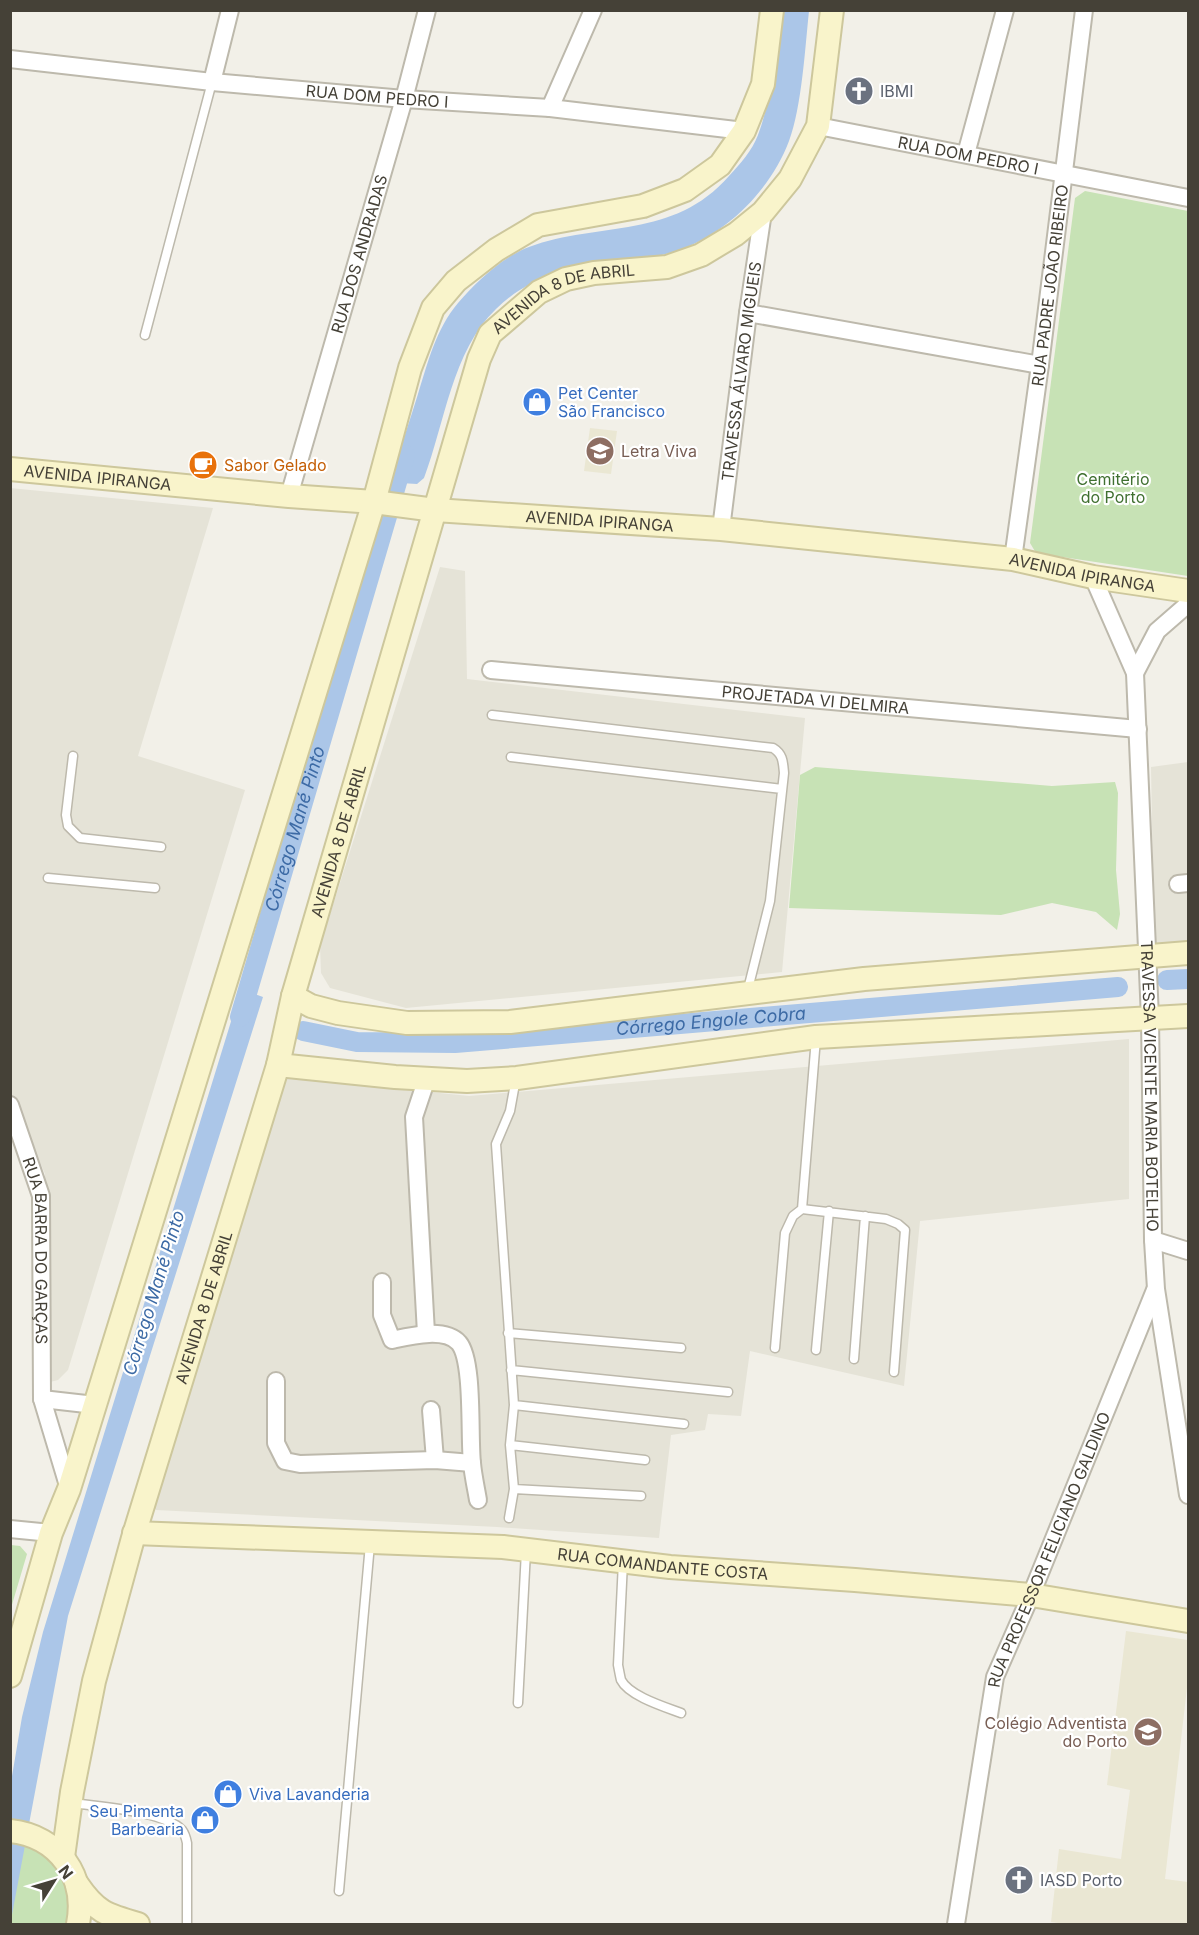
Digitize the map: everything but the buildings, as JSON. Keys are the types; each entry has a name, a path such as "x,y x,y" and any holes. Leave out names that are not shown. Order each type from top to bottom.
{"main road":[{"path":"10,1676 51,1533 69,1489 376,502 410,368 434,308 456,280 496,250 538,225 643,206 685,190 720,165 744,131 763,84 772,10"},
{"name":"AVENIDA 8 DE ABRIL","path":"63,1857 70,1803 94,1681 134,1533 278,1065 293,996 431,510 479,359 490,334 539,292 566,279 594,273 667,267 701,255 736,234 763,212 790,179 818,126 832,10"},
{"name":"AVENIDA IPIRANGA","path":"10,469 289,496 376,502 431,510 721,529 1013,559 1093,577 1188,591"},
{"path":"293,996 311,1006 338,1013 407,1023 510,1022 864,979 1188,953"},
{"path":"278,1065 395,1077 466,1081 516,1078 816,1037 1188,1016"},
{"name":"RUA COMANDANTE COSTA","path":"134,1533 503,1547 670,1567 1031,1595 1188,1621"},
{"path":"10,1831 36,1837 51,1846 63,1857 75,1880 98,1910 112,1917 138,1924"},
{"path":"75,1880 80,1907 78,1924"}],"street":[{"path":"212,82 230,10"},
{"name":"RUA DOS ANDRADAS","path":"289,496 404,99 427,10"},
{"path":"550,108 593,10"},
{"path":"966,154 1005,10"},
{"name":"RUA PADRE JOÃO RIBEIRO","path":"1013,559 1040,365 1084,10"},
{"name":"RUA DOM PEDRO I","path":"10,59 212,82 404,99 550,108 744,131"},
{"name":"RUA DOM PEDRO I","path":"818,126 1188,198"},
{"name":"TRAVESSA ÁLVARO MIGUEIS","path":"721,529 763,212"},
{"path":"748,313 1040,365"},
{"name":"TRAVESSA VICENTE MARIA BOTELHO","path":"1093,577 1135,672 1148,957 1153,1240 1156,1289 1188,1495"},
{"path":"1135,672 1157,631 1188,604"},
{"name":"PROJETADA VI DELMIRA","path":"491,670 1138,729"},
{"path":"426,1333 414,1117 427,1078"},
{"name":"RUA BARRA DO GARÇAS","path":"10,1105 41,1196 42,1399 69,1489"},
{"path":"1153,1240 1188,1251"},
{"path":"382,1282 382,1316 392,1340 426,1333 442,1335 458,1342 467,1358 472,1462 478,1500"},
{"name":"RUA PROFESSOR FELICIANO GALDINO","path":"956,1924 995,1677 1031,1595 1156,1289"},
{"path":"276,1381 276,1443 285,1461 300,1464 435,1460 472,1462"},
{"path":"42,1399 95,1405"},
{"path":"431,1410 435,1460"},
{"path":"10,1529 51,1533"}],"lane":[{"path":"145,335 212,82"},
{"path":"492,715 773,748 779,751 784,773 770,901 747,993"},
{"path":"73,756 66,815 68,826 80,838 161,847"},
{"path":"511,757 782,789"},
{"path":"48,878 155,888"},
{"path":"802,1209 816,1037"},
{"path":"509,1518 514,1489 510,1445 514,1405 496,1144 510,1112 516,1078"},
{"path":"775,1348 785,1233 793,1216 802,1209 886,1219 905,1230 894,1372"},
{"path":"816,1350 830,1211"},
{"path":"854,1359 865,1216"},
{"path":"508,1333 681,1348"},
{"path":"511,1371 728,1392"},
{"path":"514,1405 684,1424"},
{"path":"510,1445 645,1460"},
{"path":"514,1489 641,1496"},
{"path":"339,1891 370,1543"},
{"path":"518,1703 526,1550"},
{"path":"623,1562 618,1665 622,1681 631,1690 654,1703 681,1713"},
{"path":"70,1803 144,1813 176,1825 184,1832 187,1843 187,1924"}],"shaded area":[{"name":"Letra Viva","path":"590,428 617,431 611,474 584,471"},
{"path":"10,488 213,508 138,756 245,790 68,1370 58,1380 50,1382 43,1372 45,1174 10,1092"},
{"path":"440,567 465,571 467,679 805,718 782,972 406,1008 330,988 321,973 320,946"},
{"path":"1188,762 1188,942 1163,945 1154,942 1151,767"},
{"path":"1129,1039 1129,1199 920,1221 904,1386 750,1351 741,1416 708,1414 705,1430 671,1435 659,1538 497,1527 156,1510 147,1498 283,1077 469,1096"},
{"name":"Colégio Adventista do Porto","path":"1126,1631 1188,1640 1188,1679 1165,1879 1188,1882 1188,1924 1051,1922 1059,1849 1121,1859 1130,1790 1107,1785"}],"green space":[{"name":"Cemitério do Porto","path":"1085,191 1188,211 1188,576 1036,553 1030,543 1075,198"},
{"path":"815,767 1052,786 1115,782 1118,793 1116,870 1120,914 1117,930 1096,912 1052,903 1001,915 789,908 800,775"},
{"path":"11,1545 20,1546 27,1554 11,1608"},
{"path":"10,1840 36,1848 52,1860 70,1891 71,1924 11,1924"}],"water":[{"path":"780,11 809,11 802,77 797,111 789,141 771,176 759,192 731,221 714,233 679,250 552,276 510,297 481,326 459,366 424,478 417,484 400,483 394,478 393,472 425,370 438,335 458,303 490,271 519,251 556,239 660,220 684,210 707,196 741,162 758,135 770,89"},
{"name":"Córrego Mané Pinto","path":"241,989 263,997 68,1616 11,1920 11,1782 22,1717 43,1632"}],"waterway":[{"name":"Córrego Mané Pinto","path":"240,1017 405,455"},
{"name":"Córrego Engole Cobra","path":"1167,980 1188,979"},
{"name":"Córrego Engole Cobra","path":"303,1031 357,1042 455,1043 1118,987"}],"place":[{"name":"IBMI","path":"859,91"},
{"name":"Pet Center São Francisco","path":"537,402"},
{"name":"Letra Viva","path":"600,451"},
{"name":"Sabor Gelado","path":"203,465"},
{"name":"Colégio Adventista do Porto","path":"1148,1732"},
{"name":"Viva Lavanderia","path":"228,1794"},
{"name":"Seu Pimenta Barbearia","path":"205,1820"},
{"name":"IASD Porto","path":"1019,1880"}]}
